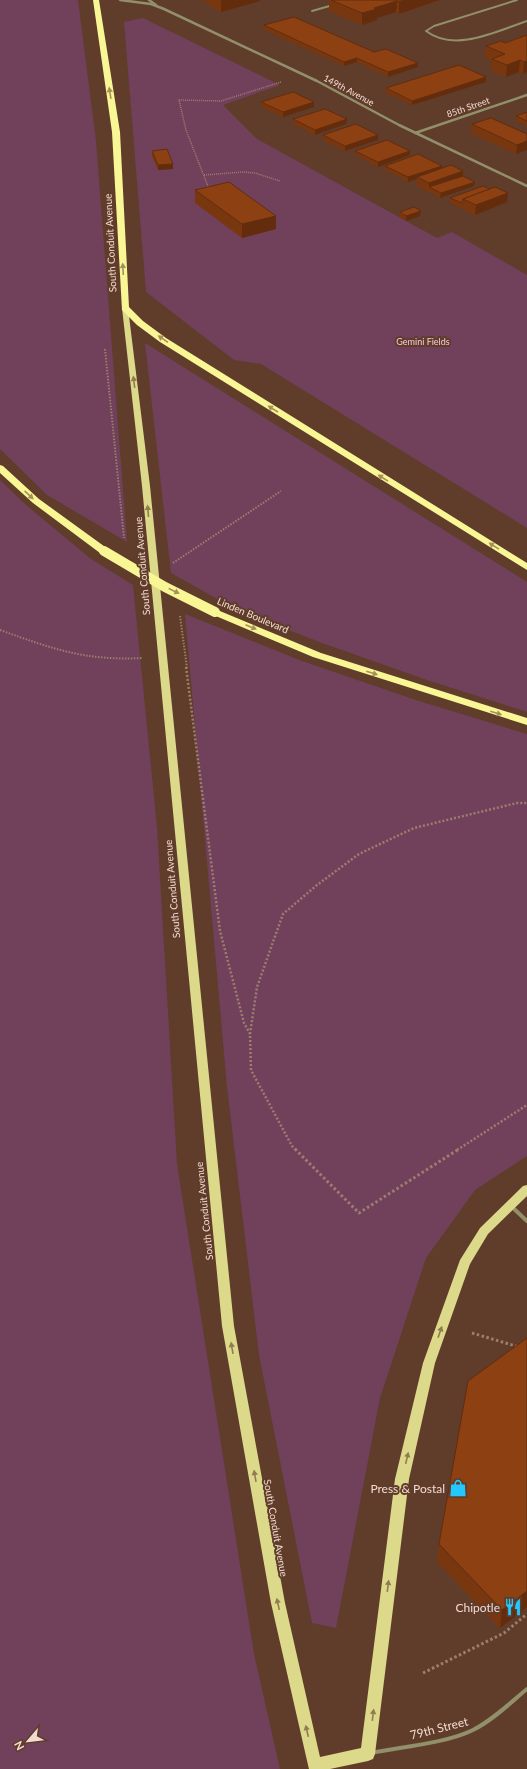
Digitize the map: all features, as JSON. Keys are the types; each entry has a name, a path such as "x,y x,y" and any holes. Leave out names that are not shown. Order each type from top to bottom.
{"highway":[{"name":"South Conduit Avenue","path":"96,0 116,132 125,308"},
{"path":"125,308 140,324 183,352 527,567"},
{"name":"Linden Boulevard","path":"0,468 36,501 104,551 165,587 215,612 317,655 527,722"}],"main road":[{"name":"South Conduit Avenue","path":"125,308 146,486 228,1326 278,1603 315,1767"},
{"path":"315,1767 368,1754 402,1479 429,1363 464,1263 484,1231 527,1189"}],"street":[{"name":"149th Avenue","path":"120,0 151,4 164,9 317,81 414,133 527,186"},
{"name":"149th Avenue","path":"149,0 164,9"},
{"name":"85th Street","path":"414,133 527,95"}],"lane":[{"path":"518,0 434,26 426,31 438,40 461,42 527,21"},
{"path":"312,12 335,5"},
{"path":"510,1205 527,1221"},
{"name":"79th Street","path":"368,1754 453,1737 474,1730 491,1719 527,1690"}],"path":[{"path":"210,190 186,130 179,100 221,101 283,81"},
{"path":"204,175 243,172 254,173 280,181"},
{"path":"105,349 124,538"},
{"path":"174,569 173,563 281,491"},
{"path":"180,611 220,931 244,1023 250,1034"},
{"path":"0,630 52,650 83,656 110,658 162,658"},
{"path":"527,803 517,803 414,828 359,854 317,885 284,914 257,987 250,1034 251,1070 292,1146 359,1213 527,1105"},
{"path":"472,1333 527,1349"},
{"path":"423,1673 504,1633 527,1614"}],"green space":[{"path":"0,0 78,0 96,141 127,542 47,495 0,449"},
{"name":"Gemini Fields","path":"143,18 280,85 223,105 257,139 437,238 452,232 527,275 527,528 261,364 234,360 146,292 124,22"},
{"path":"145,343 527,582 527,712 427,680 322,643 235,609 171,573"},
{"path":"0,480 26,505 91,559 133,585 157,827 177,1164 254,1654 280,1769 0,1769"},
{"path":"185,614 302,661 419,701 527,734 527,1156 475,1190 426,1258 380,1398 336,1628 312,1623 259,1355 227,1087"}],"building":[{"path":"331,0 405,0 399,2 397,1 362,13"},
{"path":"294,17 374,52 386,49 418,63 388,72 357,58 344,62 264,25"},
{"path":"527,35 527,61 524,62 520,60 507,65 492,59 505,54 486,46 501,41 505,43"},
{"path":"459,65 486,77 412,101 386,88"},
{"path":"293,92 314,102 283,112 261,102"},
{"path":"325,109 347,119 315,130 293,119"},
{"path":"527,112 527,121 516,116"},
{"path":"491,118 527,134 527,141 517,145 472,124"},
{"path":"356,124 378,135 345,146 323,135"},
{"path":"387,140 410,151 378,162 355,151"},
{"path":"167,149 173,164 158,165 152,151"},
{"path":"418,154 442,166 408,177 385,166"},
{"path":"451,165 463,171 429,183 417,177"},
{"path":"463,176 475,182 441,193 429,187"},
{"path":"229,182 276,216 242,224 195,190"},
{"path":"483,186 490,189 463,199 462,203 450,198"},
{"path":"495,187 508,193 476,205 463,199"},
{"path":"414,207 421,211 406,216 400,212"},
{"path":"527,1338 527,1591 502,1610 439,1544 468,1381"}],"place":[{"name":"Press & Postal","path":"458,1488"},
{"name":"Chipotle","path":"513,1607"}]}
